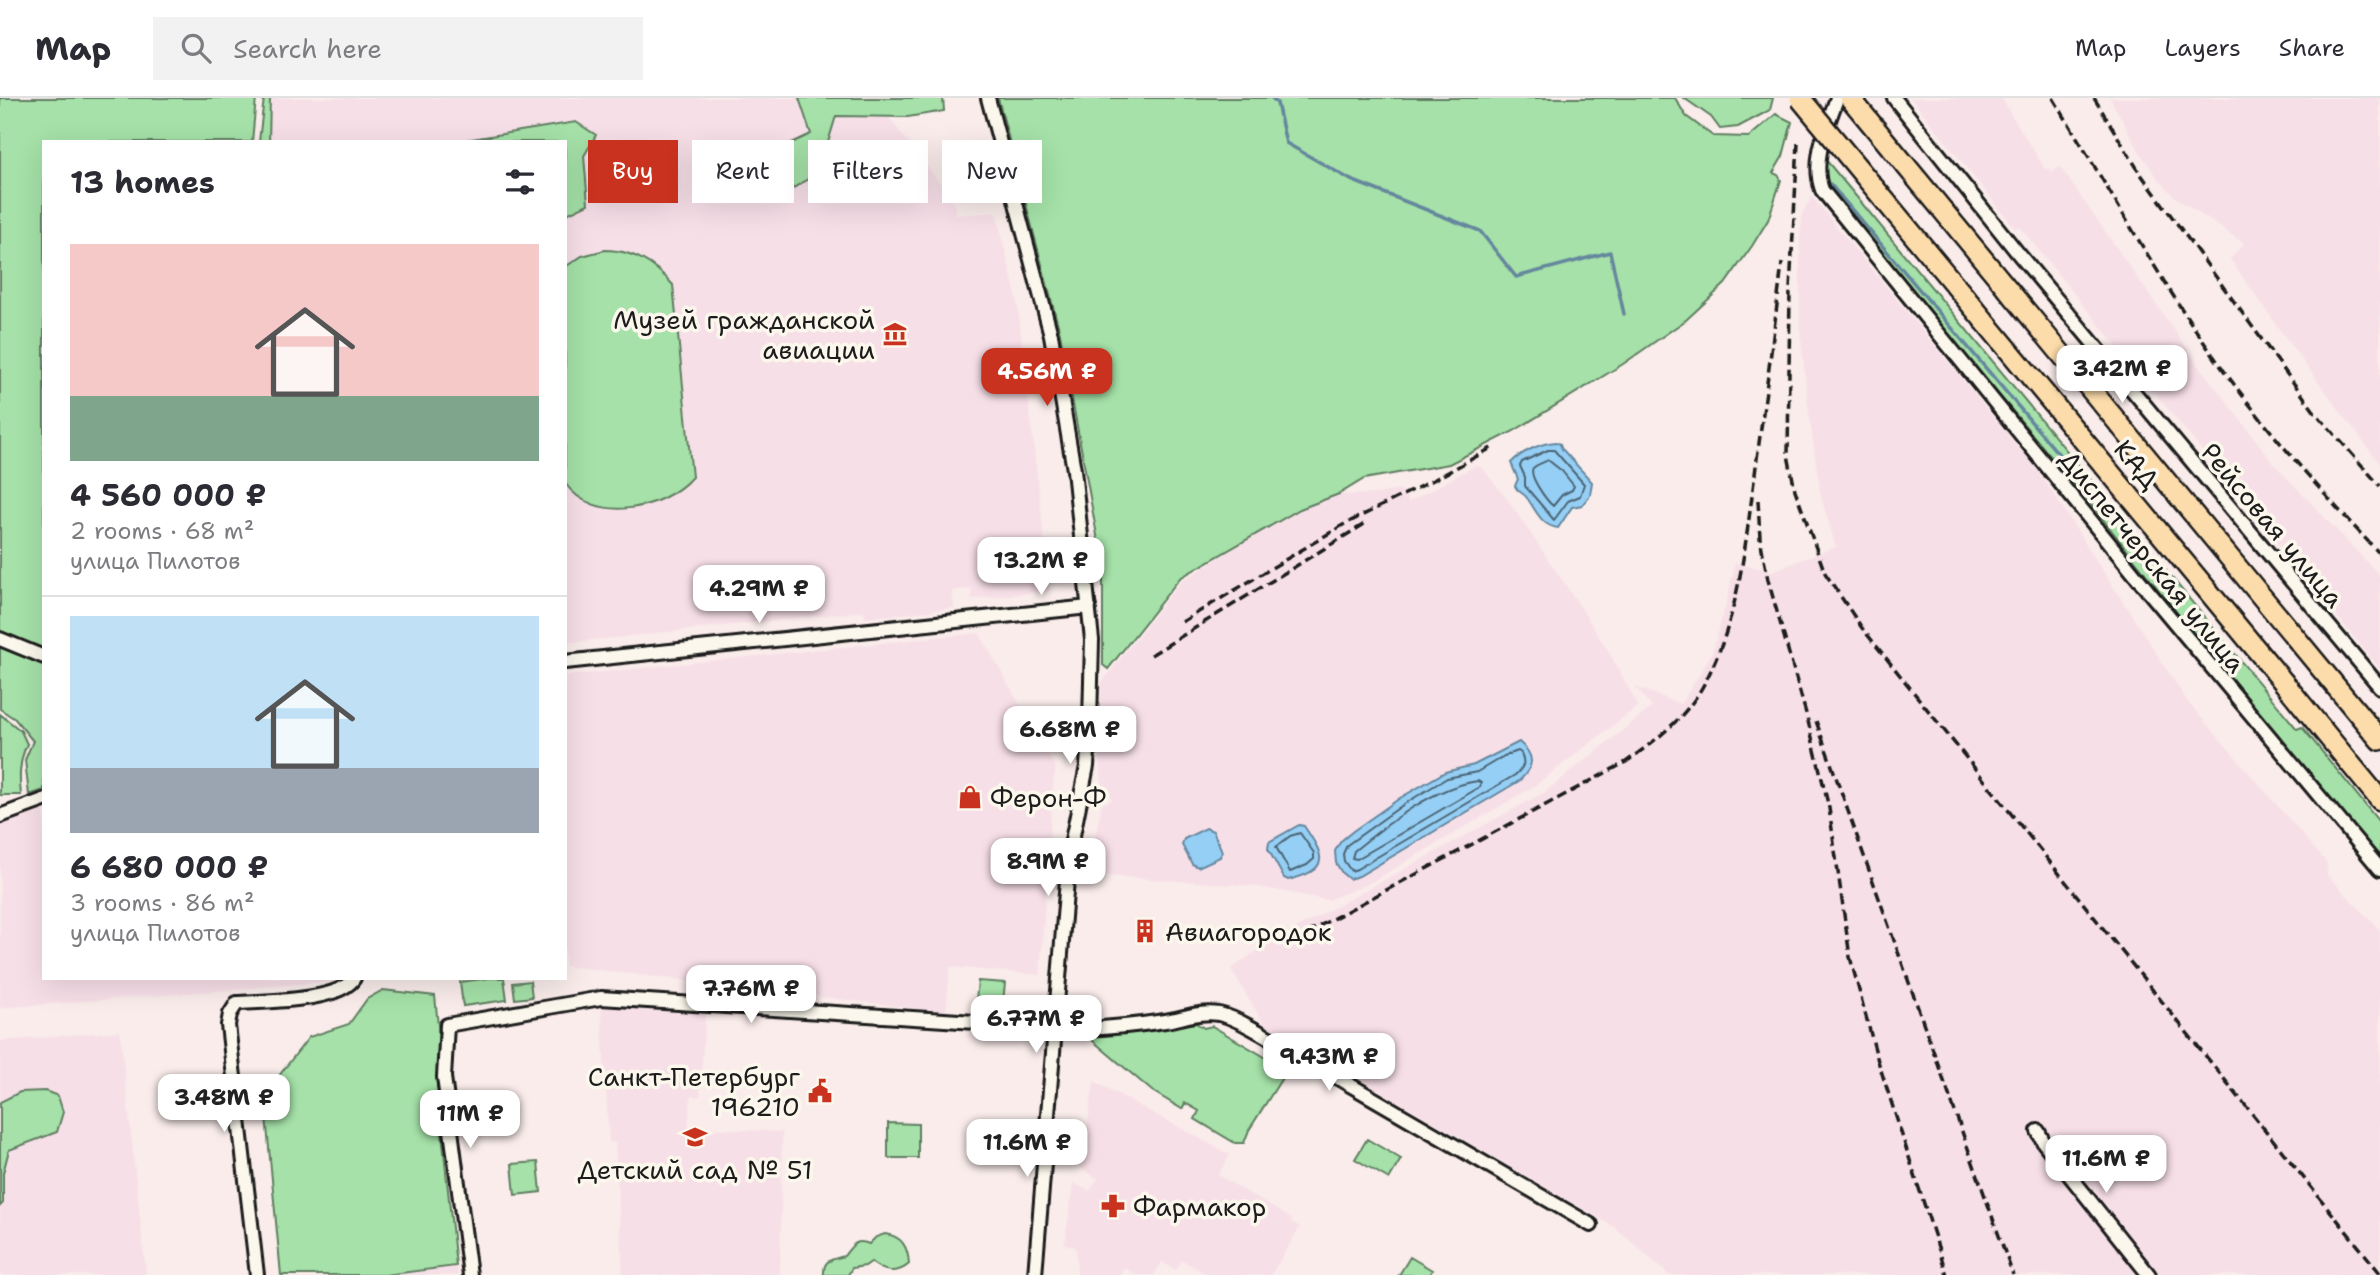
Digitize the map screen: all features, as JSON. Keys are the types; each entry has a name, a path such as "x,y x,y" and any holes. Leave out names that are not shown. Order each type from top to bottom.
{"highway":[{"name":"КАД","path":"1800,98 2380,800"},
{"name":"КАД","path":"1850,98 2380,740"}],"street":[{"path":"988,98 1051,335 1074,470 1093,661 1085,777 1069,855 1035,1275"},
{"name":"Диспетчерская улица","path":"1838,98 1818,160 1818,180 1828,199 2149,592 2380,869"},
{"name":"Рейсовая улица","path":"1894,98 2017,252 2380,687"},
{"path":"567,662 1089,607"},
{"path":"0,639 42,656"},
{"path":"0,816 42,801"},
{"path":"257,1275 228,1026 230,1014 237,1003 327,995 344,989 352,980"},
{"path":"470,1275 444,1077 447,1025 601,998 1055,1028 1108,1028 1203,1013 1228,1017 1259,1032 1591,1226"},
{"path":"2038,1131 2044,1143 2149,1275"}],"shaded area":[{"path":"270,98 873,98 906,140 808,140 808,203 928,203 928,167 942,185 942,203 954,203 957,215 996,212 1017,300 1050,591 972,599 971,588 952,591 954,608 865,618 864,611 567,643 567,140 269,140"},
{"path":"1911,98 2001,98 2045,169 2049,168 2052,172 2060,167 2197,363 2274,464 2380,576 2380,669 2019,226 2015,228"},
{"path":"2110,98 2380,98 2380,464 2230,259 2244,243 2175,197 2141,154"},
{"path":"1812,197 2040,473 2187,701 2327,863 2327,875 2380,930 2380,1275 1669,1275 1616,1228 1263,1023 1231,969 1264,946 1545,792 1652,707 1635,687 1681,704 1712,653 1735,563 1772,571 1836,547 1821,497 1800,328 1800,236 1803,212"},
{"path":"1475,466 1481,467 1505,496 1577,602 1610,654 1638,706 1536,785 1368,884 1328,900 1254,886 1091,875 1093,847 1102,804 1112,800 1108,791 1103,792 1099,748 1102,721 1100,685 1179,583 1300,507 1333,495 1378,494 1400,489 1409,502"},
{"path":"979,633 1056,768 1040,975 950,967 946,1012 567,966 567,676"},
{"path":"42,805 42,980 352,980 0,1008 0,820"},
{"name":"Детский сад № 51","path":"601,1005 701,1010 705,1015 700,1096 691,1096 688,1127 782,1132 780,1275 623,1275 615,1143 609,1142"},
{"path":"120,1031 146,1275 0,1275 0,1041"},
{"path":"1094,1081 1230,1155 1218,1175 1292,1219 1291,1222 1300,1227 1271,1275 1208,1275 1182,1260 1176,1270 1162,1262 1154,1275 1137,1275 1124,1268 1120,1275 1077,1275 1076,1247 1065,1244 1073,1183 1089,1191 1098,1179 1081,1168"},
{"path":"456,1266 458,1275 386,1275"}],"green space":[{"path":"0,98 256,98 252,140 42,140 42,791 29,795 25,760 33,741 15,719 0,709"},
{"path":"264,98 270,98 269,140 259,140"},
{"path":"799,98 943,98 944,111 908,117 836,116 829,140 808,140 808,179 794,188 794,142 811,134"},
{"path":"998,98 1675,98 1686,116 1713,136 1749,137 1776,114 1792,122 1783,156 1773,173 1781,180 1768,220 1725,284 1686,320 1623,364 1514,431 1449,464 1364,479 1339,494 1300,509 1180,578 1108,669 1103,665 1103,568 1060,333 1026,203 1042,203 1042,140 1009,140"},
{"path":"1684,98 1773,98 1770,110 1738,127 1720,129 1711,117"},
{"path":"576,122 596,135 593,140 588,140 588,149 584,156 588,204 567,214 567,140 465,140"},
{"path":"1826,160 2297,729 2302,727 2380,823 2380,858 2210,655 2089,502 1860,229 1830,189 1825,170"},
{"path":"605,250 635,256 659,271 673,285 692,477 664,498 647,504 610,508 593,504 578,496 567,485 567,266 582,256"},
{"path":"0,714 21,731 27,744 20,769 21,795 0,795"},
{"path":"504,980 507,1000 463,1006 460,982"},
{"path":"530,981 532,997 515,999 513,983"},
{"path":"978,981 1005,983 1003,1002 976,1000"},
{"path":"383,990 435,996 440,1046 437,1086 456,1266 385,1275 281,1275 264,1095 309,1037 349,1024 367,999"},
{"path":"1196,1023 1204,1028 1212,1026 1287,1070 1249,1130 1244,1143 1235,1143 1195,1119 1199,1111 1185,1103 1182,1109 1152,1091 1086,1035"},
{"path":"45,1091 58,1096 63,1112 57,1132 9,1150 3,1173 3,1203 0,1206 0,1102 20,1092"},
{"path":"888,1123 918,1124 918,1158 888,1158"},
{"path":"1367,1139 1401,1159 1389,1179 1355,1159"},
{"path":"538,1162 541,1192 515,1195 512,1164"},
{"path":"885,1234 900,1240 907,1252 909,1264 900,1270 890,1271 871,1262 852,1268 848,1275 824,1275 827,1263 844,1256 854,1244 869,1244 876,1237"},
{"path":"1410,1257 1432,1270 1429,1275 1399,1275"}],"water":[{"path":"1556,442 1592,482 1590,495 1582,505 1572,507 1558,528 1543,521 1516,488 1518,479 1511,463 1532,449"},
{"path":"1519,742 1528,752 1531,762 1528,771 1519,781 1359,876 1349,879 1342,873 1336,863 1335,851 1341,841 1353,831 1400,798 1445,772 1474,765"},
{"path":"1299,825 1304,826 1311,837 1320,854 1320,860 1312,871 1288,880 1284,878 1268,849 1269,842"},
{"path":"1206,828 1213,831 1222,851 1220,857 1198,867 1192,864 1182,845 1184,839"}],"waterway":[{"path":"1272,98 1277,103 1286,143 1351,180 1480,231 1516,277 1610,252 1624,314"},
{"path":"1830,184 2072,470"}],"railway":[{"path":"2053,98 2149,257 2210,351 2291,456 2380,554"},
{"path":"2094,98 2140,173 2314,411 2380,486"},
{"path":"1798,143 1790,289 1788,455 1795,490 1825,573 1862,628 2380,1273"},
{"path":"1306,933 1626,762 1669,728 1697,696 1716,660 1739,582 1782,263"},
{"path":"1182,622 1343,525 1495,446"},
{"path":"1758,500 1760,538 1768,580 1807,717 1829,808 1850,957 1878,1061 1947,1275"},
{"path":"1151,655 1366,523"},
{"path":"1816,721 2013,1275"}],"place":[{"name":"Музей гражданской авиации","path":"895,334"},
{"name":"Ферон-Ф","path":"970,797"},
{"name":"Авиагородок","path":"1145,931"},
{"name":"Санкт-Петербург 196210","path":"820,1091"},
{"name":"Детский сад № 51","path":"695,1137"},
{"name":"Фармакор","path":"1113,1206"}]}
